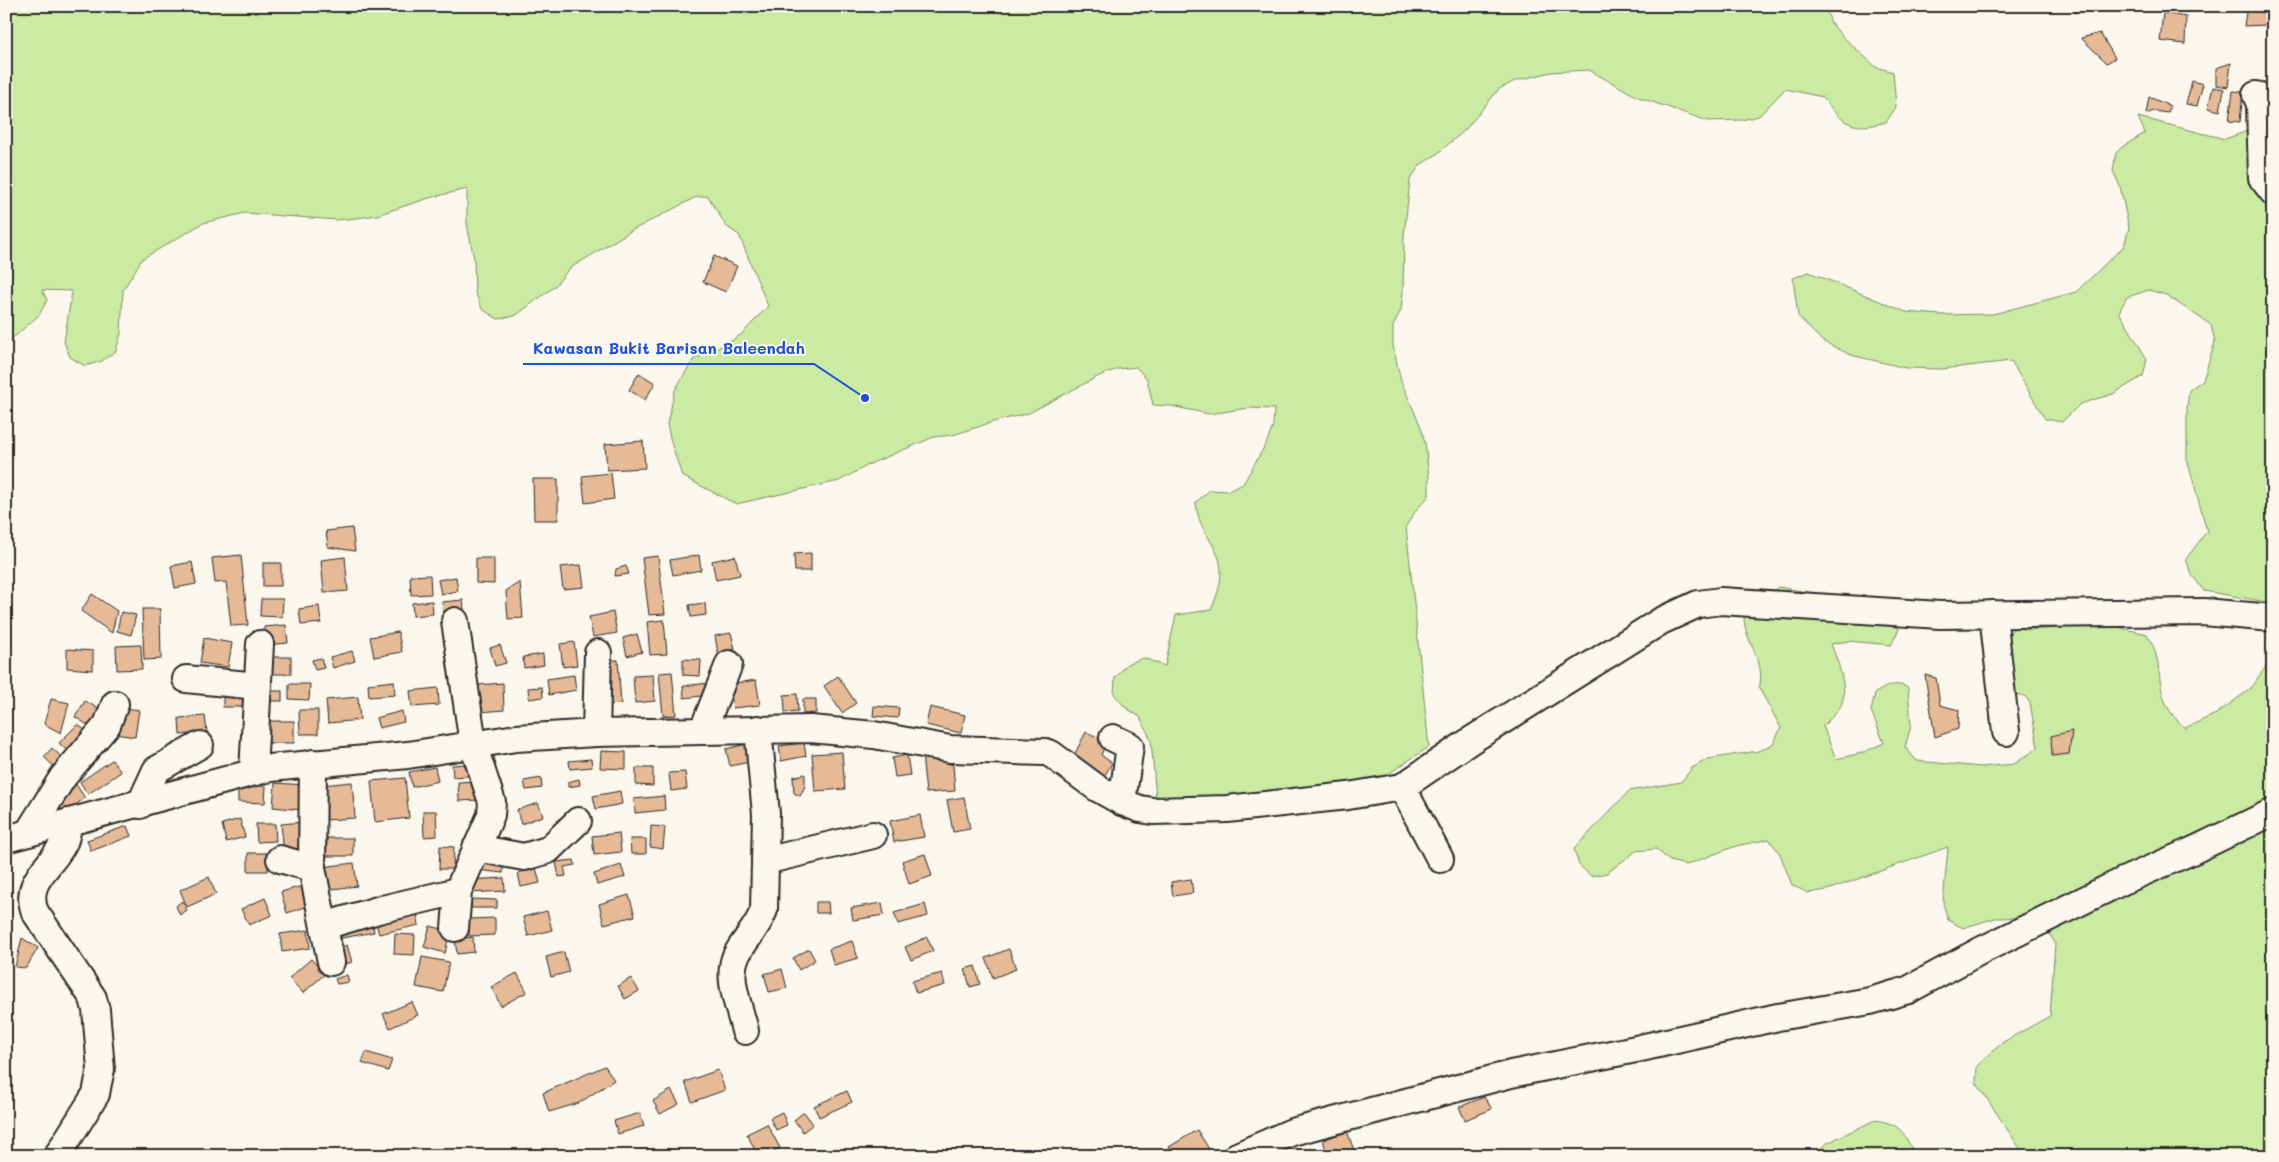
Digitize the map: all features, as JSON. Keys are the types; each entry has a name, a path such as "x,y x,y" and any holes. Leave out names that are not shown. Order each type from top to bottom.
{"street":[{"path":"2256,96 2260,104 2262,178 2273,192"},
{"path":"17,836 140,805 253,772 408,754 516,738 596,733 658,733 703,730 811,729 874,735 950,749 1045,752 1051,754 1097,788 1122,802 1140,809 1153,811 1227,809 1348,796 1402,787 1473,739 1622,645 1661,621 1698,604 1721,601 1940,615 2203,612 2273,618"},
{"path":"1993,614 2006,732"},
{"path":"454,928 458,890 491,815 492,807 473,744 455,621"},
{"path":"253,772 260,644"},
{"path":"596,733 598,653"},
{"path":"703,730 729,664"},
{"path":"186,679 258,686"},
{"path":"17,836 107,725 116,704"},
{"path":"745,1030 731,973 737,954 760,921 764,910 766,814 758,729"},
{"path":"1113,738 1130,746 1122,802"},
{"path":"140,805 156,770 200,745"},
{"path":"313,764 312,868 330,962"},
{"path":"1402,787 1440,859"},
{"path":"1236,1156 1292,1132 1512,1074 1636,1049 1778,1017 1870,1001 1902,992 2114,885 2203,846 2273,812"},
{"path":"476,848 524,857 548,850 578,821"},
{"path":"57,1156 96,1094 101,1069 96,1010 93,998 35,912 31,898 33,886 63,843 69,822"},
{"path":"765,861 873,835"},
{"path":"280,858 312,868"},
{"path":"324,926 458,890"}],"green space":[{"path":"6,6 1825,6 1831,23 1843,37 1876,67 1893,72 1896,107 1886,122 1865,126 1856,125 1843,120 1823,97 1785,89 1759,116 1742,120 1708,121 1638,97 1589,70 1551,72 1515,81 1499,89 1465,130 1437,154 1420,165 1410,180 1404,236 1401,310 1393,326 1393,346 1401,381 1421,427 1429,477 1429,496 1417,509 1406,526 1429,747 1370,786 1264,795 1156,798 1151,740 1140,717 1125,707 1114,694 1115,678 1127,664 1143,658 1165,666 1176,615 1211,610 1220,584 1221,570 1215,548 1201,525 1196,502 1210,490 1228,491 1243,484 1267,442 1273,426 1274,409 1249,408 1209,414 1171,406 1153,405 1147,379 1136,367 1118,369 1099,376 1029,413 953,435 934,437 872,463 839,481 736,504 682,476 667,424 675,390 693,360 742,334 768,306 739,235 726,226 708,196 696,197 629,232 569,269 554,287 515,316 498,319 482,309 475,292 474,259 467,224 467,189 429,198 377,215 356,218 337,220 245,213 203,223 142,259 123,290 121,333 116,351 102,361 85,366 70,357 64,342 72,291 42,290 47,300 39,315 6,344"},
{"path":"2138,117 2225,139 2270,123 2273,117 2273,603 2204,591 2192,575 2186,559 2207,531 2187,459 2189,390 2203,380 2215,342 2211,325 2166,295 2149,290 2127,297 2119,312 2147,359 2143,376 2113,394 2080,404 2062,422 2045,419 2011,361 1942,369 1906,368 1851,355 1822,341 1798,316 1793,278 1809,272 1906,312 1940,315 1993,314 2076,292 2124,246 2129,228 2120,186 2113,171 2116,153 2122,147 2145,133"},
{"path":"1778,587 1885,605 1899,629 1891,645 1848,641 1831,644 1841,674 1844,691 1838,710 1823,726 1836,759 1862,753 1884,743 1871,711 1875,693 1887,686 1895,685 1908,688 1911,726 1905,747 1917,761 1981,767 2014,764 2038,748 2030,703 2025,696 2008,695 1995,721 1991,722 1990,718 1994,673 2013,627 2029,630 2108,625 2147,634 2157,659 2167,705 2185,728 2216,714 2249,690 2273,657 2273,1156 2025,1156 1976,1082 1977,1066 2003,1042 2050,1016 2055,943 2039,917 1995,918 1963,928 1948,920 1943,903 1948,847 1827,890 1808,893 1792,885 1780,854 1769,839 1736,846 1686,865 1670,861 1656,849 1636,851 1607,873 1591,876 1579,865 1574,849 1629,791 1681,782 1692,768 1708,759 1758,751 1773,744 1781,728 1759,688 1760,670 1745,627 1744,618"},
{"path":"1875,1120 1897,1127 1905,1136 1915,1156 1812,1156 1827,1143"}],"building":[{"path":"2070,6 2083,6 2075,13"},
{"path":"2247,6 2270,6 2266,25 2244,26"},
{"path":"2163,13 2186,17 2185,44 2160,41"},
{"path":"2100,33 2115,58 2107,63 2081,38"},
{"path":"2231,63 2228,87 2216,85 2216,68"},
{"path":"2192,81 2203,84 2197,106 2186,104"},
{"path":"2213,87 2224,89 2220,111 2208,108"},
{"path":"2233,91 2243,92 2240,122 2229,121"},
{"path":"2149,97 2170,106 2168,113 2154,111 2146,114"},
{"path":"714,256 737,266 726,292 703,282"},
{"path":"639,373 655,383 645,400 629,390"},
{"path":"643,441 645,468 607,470 605,444"},
{"path":"611,473 614,499 585,503 582,476"},
{"path":"533,479 558,479 558,520 534,520"},
{"path":"352,528 355,551 328,547 326,531"},
{"path":"811,553 811,571 795,571 794,554"},
{"path":"241,555 248,625 231,626 226,582 215,583 212,558"},
{"path":"699,555 701,570 673,575 670,560"},
{"path":"658,556 665,614 649,615 642,558"},
{"path":"735,556 740,575 716,580 712,561"},
{"path":"345,557 348,591 324,593 321,560"},
{"path":"476,558 494,558 494,584 476,583"},
{"path":"192,562 196,584 175,588 171,566"},
{"path":"263,563 281,563 281,586 263,586"},
{"path":"581,565 584,587 563,589 560,567"},
{"path":"626,566 629,574 615,576 616,569"},
{"path":"430,575 431,594 411,595 410,576"},
{"path":"456,577 458,591 441,594 438,580"},
{"path":"520,582 523,618 508,619 506,591"},
{"path":"92,594 117,611 112,633 81,611"},
{"path":"261,599 283,599 282,617 260,616"},
{"path":"463,600 464,610 443,613 442,602"},
{"path":"432,601 433,614 413,616 412,603"},
{"path":"705,603 706,615 691,617 689,605"},
{"path":"319,606 321,623 301,625 299,609"},
{"path":"142,609 160,609 161,659 144,660"},
{"path":"121,612 136,615 131,635 117,631"},
{"path":"613,612 617,633 593,637 589,617"},
{"path":"664,620 667,654 650,655 647,622"},
{"path":"286,625 288,643 266,645 264,627"},
{"path":"398,632 402,652 374,657 370,637"},
{"path":"731,633 735,649 718,653 715,636"},
{"path":"637,634 642,652 627,656 623,638"},
{"path":"204,638 232,643 228,667 200,663"},
{"path":"574,642 577,665 563,667 560,644"},
{"path":"141,645 142,669 117,670 116,646"},
{"path":"500,645 506,663 495,666 490,648"},
{"path":"67,649 93,651 93,670 67,668"},
{"path":"352,651 355,661 333,668 330,657"},
{"path":"543,654 544,665 524,668 523,657"},
{"path":"265,657 291,657 291,674 265,674"},
{"path":"321,658 324,668 315,670 312,660"},
{"path":"683,659 701,660 700,676 683,675"},
{"path":"604,660 618,660 621,704 607,705"},
{"path":"672,672 676,715 663,716 659,673"},
{"path":"574,675 576,690 549,695 547,679"},
{"path":"653,675 655,701 635,703 633,676"},
{"path":"1925,675 1936,678 1940,705 1959,710 1958,729 1935,737"},
{"path":"838,676 856,703 842,713 824,686"},
{"path":"756,680 760,705 733,708 730,684"},
{"path":"394,681 395,695 369,697 368,684"},
{"path":"503,683 504,710 480,712 478,685"},
{"path":"709,683 710,695 684,698 683,686"},
{"path":"289,684 310,684 309,700 289,699"},
{"path":"542,687 543,697 529,699 528,688"},
{"path":"438,688 439,705 412,707 410,691"},
{"path":"265,691 282,691 282,701 265,701"},
{"path":"797,694 798,711 785,712 784,695"},
{"path":"223,695 243,695 243,707 223,707"},
{"path":"358,697 360,720 328,723 326,700"},
{"path":"51,699 69,703 61,733 44,724"},
{"path":"803,699 816,699 816,713 803,714"},
{"path":"85,701 106,713 96,730 75,717"},
{"path":"874,706 899,708 898,718 873,716"},
{"path":"119,707 139,710 135,737 115,734"},
{"path":"930,707 965,715 961,733 926,725"},
{"path":"299,710 318,710 318,734 300,734"},
{"path":"402,711 404,722 379,728 376,718"},
{"path":"205,716 207,732 180,735 179,718"},
{"path":"268,721 294,721 294,743 269,743"},
{"path":"78,724 92,737 73,757 59,743"},
{"path":"2072,731 2069,754 2052,756 2051,736"},
{"path":"1086,732 1107,741 1101,755 1112,763 1104,777 1073,757"},
{"path":"755,742 759,760 730,766 726,749"},
{"path":"804,743 806,756 781,761 779,746"},
{"path":"52,748 69,764 61,773 44,757"},
{"path":"601,751 626,752 626,769 600,768"},
{"path":"842,752 845,789 815,791 812,754"},
{"path":"907,755 910,775 895,777 892,758"},
{"path":"922,755 953,765 955,791 926,793"},
{"path":"494,756 496,765 485,768 483,759"},
{"path":"591,759 592,767 570,769 569,761"},
{"path":"112,760 121,772 88,794 80,782"},
{"path":"467,764 468,776 453,777 452,765"},
{"path":"435,767 438,781 412,787 409,772"},
{"path":"636,768 653,768 653,786 636,785"},
{"path":"685,772 687,789 671,791 669,773"},
{"path":"805,774 805,786 800,796 794,793 793,777"},
{"path":"405,778 409,818 375,822 371,781"},
{"path":"541,778 542,788 526,790 524,781"},
{"path":"579,779 580,785 568,787 568,782"},
{"path":"478,781 480,800 459,801 458,782"},
{"path":"352,782 355,818 325,820 322,785"},
{"path":"75,783 85,798 67,811 56,797"},
{"path":"275,783 305,785 303,810 273,807"},
{"path":"238,786 266,786 265,803 238,802"},
{"path":"620,791 622,804 596,809 593,796"},
{"path":"664,796 665,810 635,813 634,799"},
{"path":"964,797 970,829 953,832 947,800"},
{"path":"538,803 543,816 521,824 517,810"},
{"path":"423,811 436,811 437,836 424,837"},
{"path":"920,815 924,837 894,842 890,821"},
{"path":"240,819 245,837 226,842 222,824"},
{"path":"303,822 305,851 284,853 281,824"},
{"path":"256,824 275,824 276,841 257,842"},
{"path":"127,826 131,836 91,851 87,840"},
{"path":"651,826 665,827 663,849 650,847"},
{"path":"619,833 621,852 594,855 592,836"},
{"path":"327,838 353,838 353,856 326,856"},
{"path":"630,839 646,839 646,854 631,854"},
{"path":"440,846 454,847 453,869 439,869"},
{"path":"248,853 267,853 268,871 248,871"},
{"path":"925,854 932,876 909,884 902,861"},
{"path":"478,857 504,860 503,873 477,870"},
{"path":"574,860 575,865 564,867 566,876 559,877 556,862"},
{"path":"354,863 357,886 324,890 322,867"},
{"path":"621,865 625,877 597,885 594,874"},
{"path":"536,868 540,883 521,887 518,873"},
{"path":"209,877 216,894 187,907 180,890"},
{"path":"504,878 505,891 469,893 468,880"},
{"path":"1191,879 1193,893 1173,896 1171,882"},
{"path":"306,885 312,905 287,913 281,892"},
{"path":"629,895 635,916 604,924 599,904"},
{"path":"265,898 272,915 249,925 241,909"},
{"path":"471,899 497,900 497,908 471,908"},
{"path":"182,901 187,910 180,915 176,906"},
{"path":"816,902 828,902 829,913 816,913"},
{"path":"882,903 884,915 853,920 851,908"},
{"path":"925,904 928,916 898,924 894,913"},
{"path":"547,911 552,930 528,936 523,917"},
{"path":"417,913 419,925 379,934 376,923"},
{"path":"495,918 495,935 469,936 469,919"},
{"path":"372,920 374,932 332,940 330,928"},
{"path":"430,926 450,931 445,953 424,947"},
{"path":"308,930 310,948 282,952 280,934"},
{"path":"395,934 415,935 414,955 394,954"},
{"path":"473,937 474,952 457,954 455,939"},
{"path":"927,937 933,951 911,960 905,947"},
{"path":"22,938 38,948 26,968 15,967"},
{"path":"852,941 858,958 834,965 829,949"},
{"path":"347,945 352,962 338,966 333,950"},
{"path":"809,949 815,960 799,970 793,958"},
{"path":"1009,949 1016,969 993,978 986,958"},
{"path":"564,952 569,972 551,977 546,957"},
{"path":"422,957 449,962 443,992 416,987"},
{"path":"311,959 325,974 303,993 289,978"},
{"path":"975,966 980,984 970,987 965,969"},
{"path":"782,969 787,988 769,992 764,974"},
{"path":"517,973 527,992 501,1006 491,987"},
{"path":"942,973 945,985 916,993 912,981"},
{"path":"347,975 349,982 337,984 335,979"},
{"path":"631,978 639,991 625,999 618,986"},
{"path":"412,1002 418,1015 390,1028 383,1014"},
{"path":"366,1052 392,1060 388,1071 362,1063"},
{"path":"605,1066 614,1080 579,1103 549,1112 543,1093"},
{"path":"718,1070 725,1090 692,1102 685,1082"},
{"path":"671,1090 679,1104 660,1114 653,1101"},
{"path":"847,1091 852,1102 819,1117 814,1106"},
{"path":"1484,1097 1492,1109 1465,1120 1459,1107"},
{"path":"782,1112 787,1125 776,1130 770,1118"},
{"path":"804,1112 813,1124 803,1132 794,1120"},
{"path":"640,1113 644,1126 618,1134 614,1121"},
{"path":"767,1124 780,1148 765,1156 758,1156 747,1134"},
{"path":"1197,1130 1209,1149 1198,1156 1174,1156 1169,1147"},
{"path":"1347,1131 1356,1156 1328,1156 1323,1140"},
{"path":"668,1149 672,1156 655,1156"}],"place":[{"name":"Kawasan Bukit Barisan Baleendah","path":"865,398"}]}
